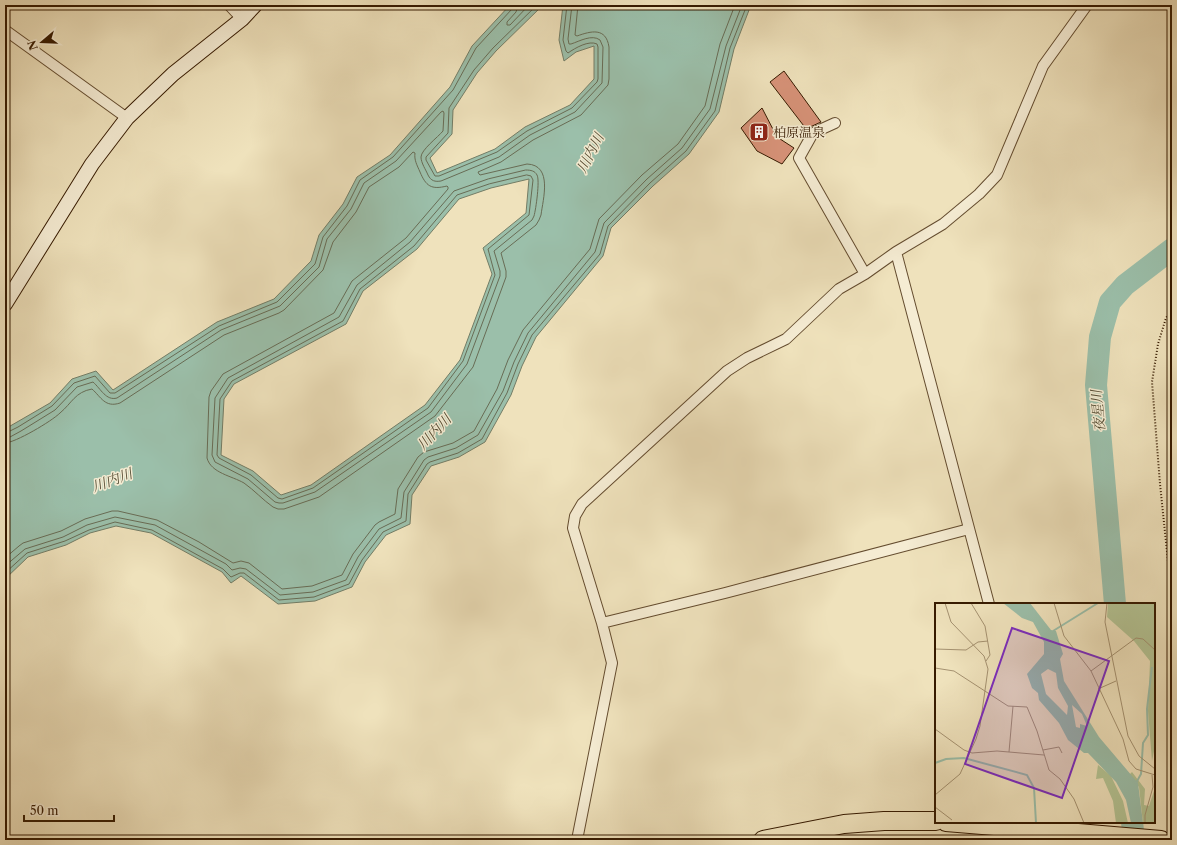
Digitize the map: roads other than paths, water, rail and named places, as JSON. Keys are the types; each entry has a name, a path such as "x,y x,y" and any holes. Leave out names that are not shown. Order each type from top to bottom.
{"highway":[{"path":"763,840 844,824 884,821 935,822"},
{"path":"959,823 1161,840"}],"street":[{"path":"229,5 242,19"},
{"path":"5,304 92,164 127,118 173,74 242,19 255,5"},
{"path":"577,840 612,663 602,623 573,528 575,516 582,504 727,371 747,358 786,339 839,289 943,224 979,194 997,175 1043,66 1087,5"},
{"path":"5,30 127,118"},
{"path":"835,123 813,133 799,158 865,274"},
{"path":"896,252 989,603"},
{"path":"602,623 725,593 969,529"}],"water":[{"name":"川内川","path":"510,5 545,5 541,7 496,51 477,73 453,110 452,134 430,158 437,173 495,149 525,127 570,105 594,79 594,46 576,52 564,61 559,40 563,5 751,5 734,49 719,112 689,154 653,186 611,228 603,256 536,337 522,366 511,395 485,442 459,457 431,466 412,495 410,524 386,535 365,562 352,587 315,601 278,604 241,576 231,583 222,572 151,533 116,526 90,533 66,545 28,557 5,579 5,429 50,403 72,379 96,371 113,390 217,322 274,299 311,261 319,235 343,204 357,177 390,155 450,87 472,46","holes":["529,179 526,213 483,248 492,274 460,360 425,405 311,485 281,495 253,471 221,455 224,399 234,384 346,324 363,291 417,249 459,199 491,188"]}],"waterway":[{"name":"夜星川","path":"1115,603 1096,385 1100,337 1110,302 1125,285 1172,249"},
{"name":"夜星川","path":"1132,823 1134,840"}],"place":[{"name":"柏原温泉","path":"759,132"}]}
